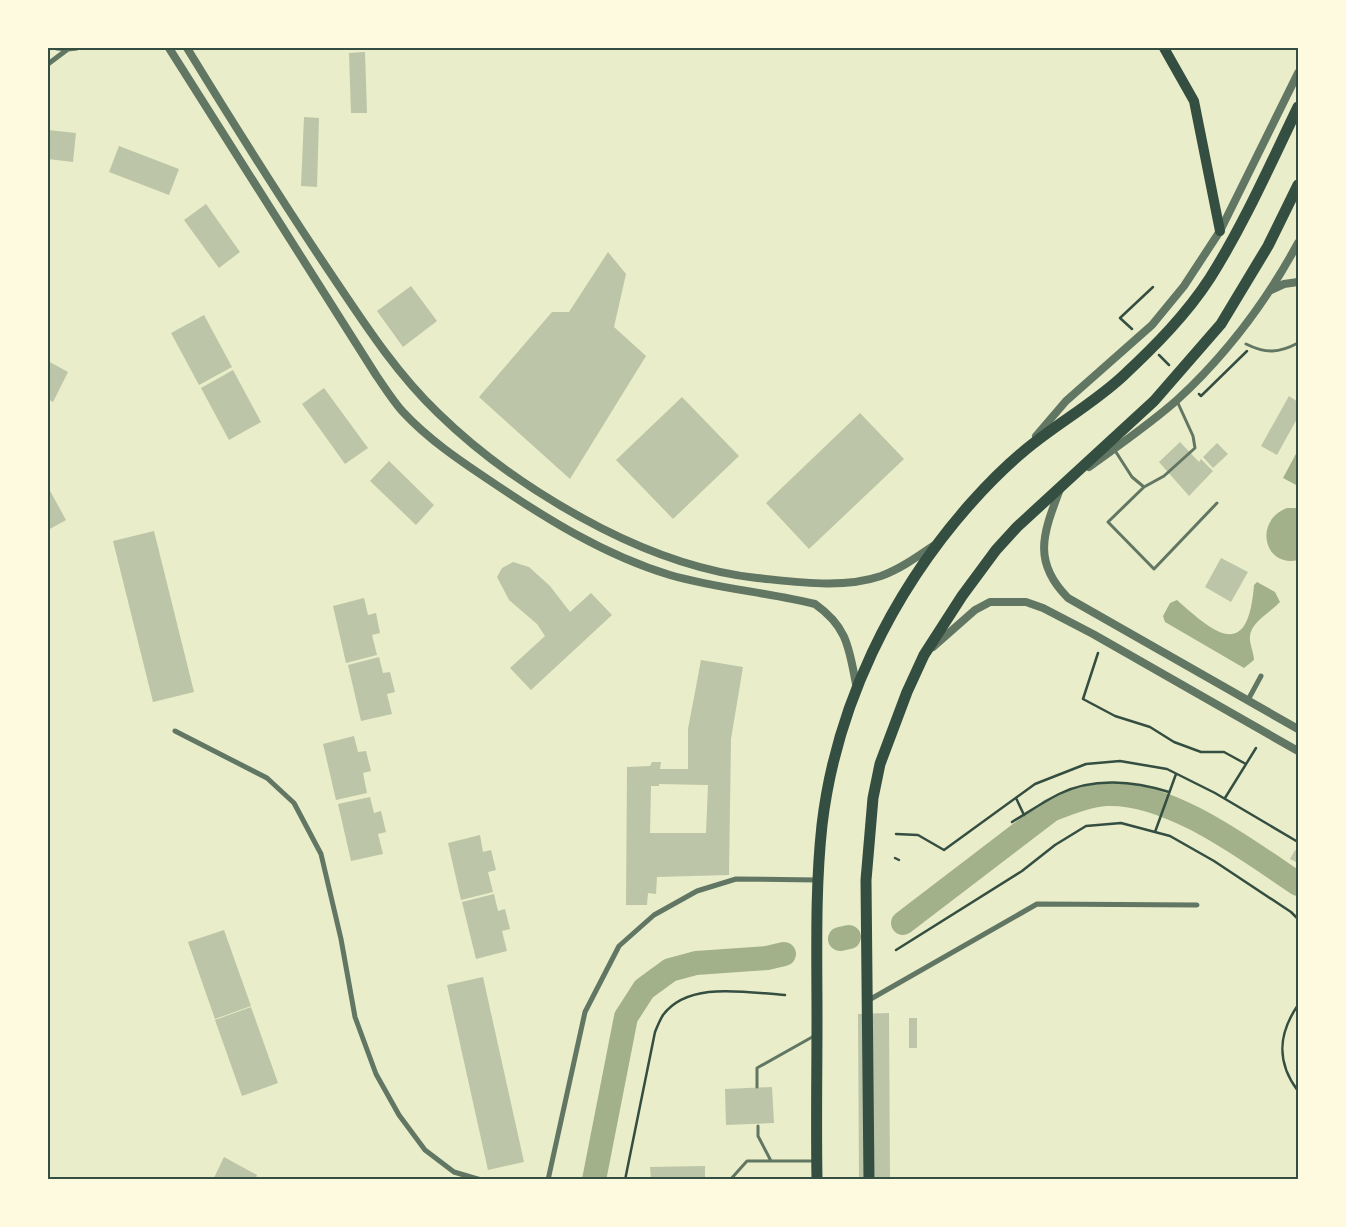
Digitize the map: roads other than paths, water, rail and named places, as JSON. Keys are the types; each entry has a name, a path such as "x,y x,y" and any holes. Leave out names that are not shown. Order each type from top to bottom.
{"highway":[{"path":"817,1180 818,900 823,823 828,791 844,725 857,690 890,617 910,583 939,542 973,501 1025,450 1103,393 1161,339 1209,278 1252,203 1298,107"},
{"path":"869,1180 866,880 873,798 880,764 891,732 924,656 962,596 996,550 1017,527 1061,488 1130,420 1154,401 1203,347 1238,299 1277,230 1298,184"}],"main road":[{"path":"1164,48 1194,101 1220,231"}],"street":[{"path":"57,48 68,50"},
{"path":"48,64 68,50 77,48"},
{"path":"169,48 376,375 402,411 417,426 468,465 536,511 611,552 668,574 702,584 815,604 839,626 847,642 857,690"},
{"path":"187,48 300,227 392,360 437,412 458,431 550,499 607,531 654,552 694,566 745,576 809,582 868,580 906,564 939,542"},
{"path":"1025,450 1066,402 1152,325 1198,266 1220,231 1298,74"},
{"path":"1298,243 1269,291 1230,347 1177,400 1061,488 1044,533 1042,548 1046,567 1055,584 1068,598 1298,729"},
{"path":"1269,291 1284,284 1298,282"},
{"path":"924,656 975,610 990,602 1026,602 1043,608 1093,634 1298,751"},
{"path":"1248,700 1261,676"},
{"path":"175,731 267,778 294,803 321,854 341,939 355,1017 376,1074 399,1115 424,1150 454,1172 481,1180"},
{"path":"548,1180 585,1012 619,946 654,915 697,891 736,879 819,880"},
{"path":"866,1001 1037,904 1197,904"}],"lane":[{"path":"1246,344 1260,351 1272,352 1284,350 1298,343"},
{"path":"1177,400 1193,436 1195,448 1164,476 1144,487 1108,522 1154,569 1217,503"},
{"path":"1114,449 1132,477 1144,487"},
{"path":"757,1086 757,1068 817,1034"},
{"path":"758,1126 758,1136 771,1161"},
{"path":"730,1180 747,1161 816,1161"}],"waterway":[{"path":"903,923 1051,810 1071,802 1106,794 1131,796 1156,802 1181,812 1232,840 1298,884"},
{"path":"840,939 849,937"},
{"path":"594,1180 626,1017 644,989 670,970 696,963 767,958 784,954"}]}
